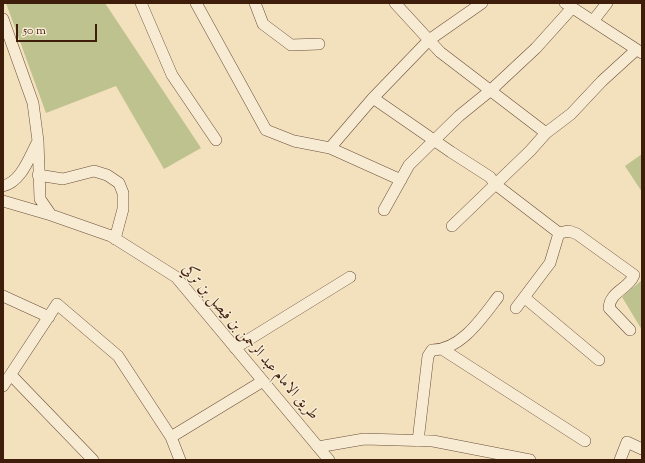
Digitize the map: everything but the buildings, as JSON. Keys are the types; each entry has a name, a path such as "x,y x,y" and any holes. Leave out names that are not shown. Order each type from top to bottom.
{"street":[{"path":"141,3 172,75 216,140"},
{"path":"196,3 266,130 294,141 330,148 400,180"},
{"path":"255,3 263,24 291,45 319,44"},
{"path":"396,3 440,52 546,133"},
{"path":"330,148 373,98 429,40 482,3"},
{"path":"593,21 607,3"},
{"path":"384,210 409,165 434,140 536,48 569,5 640,52 602,81 571,114 546,133 452,226"},
{"path":"3,19 33,104 38,141 40,199 51,215"},
{"path":"373,98 490,177 495,184 559,233 569,231 577,234 634,274 632,280 614,294 610,300 610,308 630,330"},
{"path":"3,186 12,183 26,166 38,141"},
{"path":"38,175 63,179 94,170 106,175 118,183 122,192 123,209 115,239"},
{"name":"طريق الامام عبد الرحمن بن فيصل بن تركي","path":"4,203 51,215 115,239 176,277 329,460"},
{"path":"516,308 550,263 559,233"},
{"path":"235,348 350,277"},
{"path":"3,296 49,317"},
{"path":"418,441 428,356 432,350 442,349 457,342 479,322 498,297"},
{"path":"525,298 599,360"},
{"path":"3,386 57,304 118,356 171,437 180,460"},
{"path":"442,349 585,441"},
{"path":"11,375 93,460"},
{"path":"171,437 263,381"},
{"path":"318,447 364,439 433,441 530,460"},
{"path":"620,460 627,442 642,449"}],"green space":[{"path":"6,3 105,3 201,148 164,169 116,86 46,113"},
{"path":"642,154 642,192 625,166"},
{"path":"642,280 642,330 622,297"}]}
